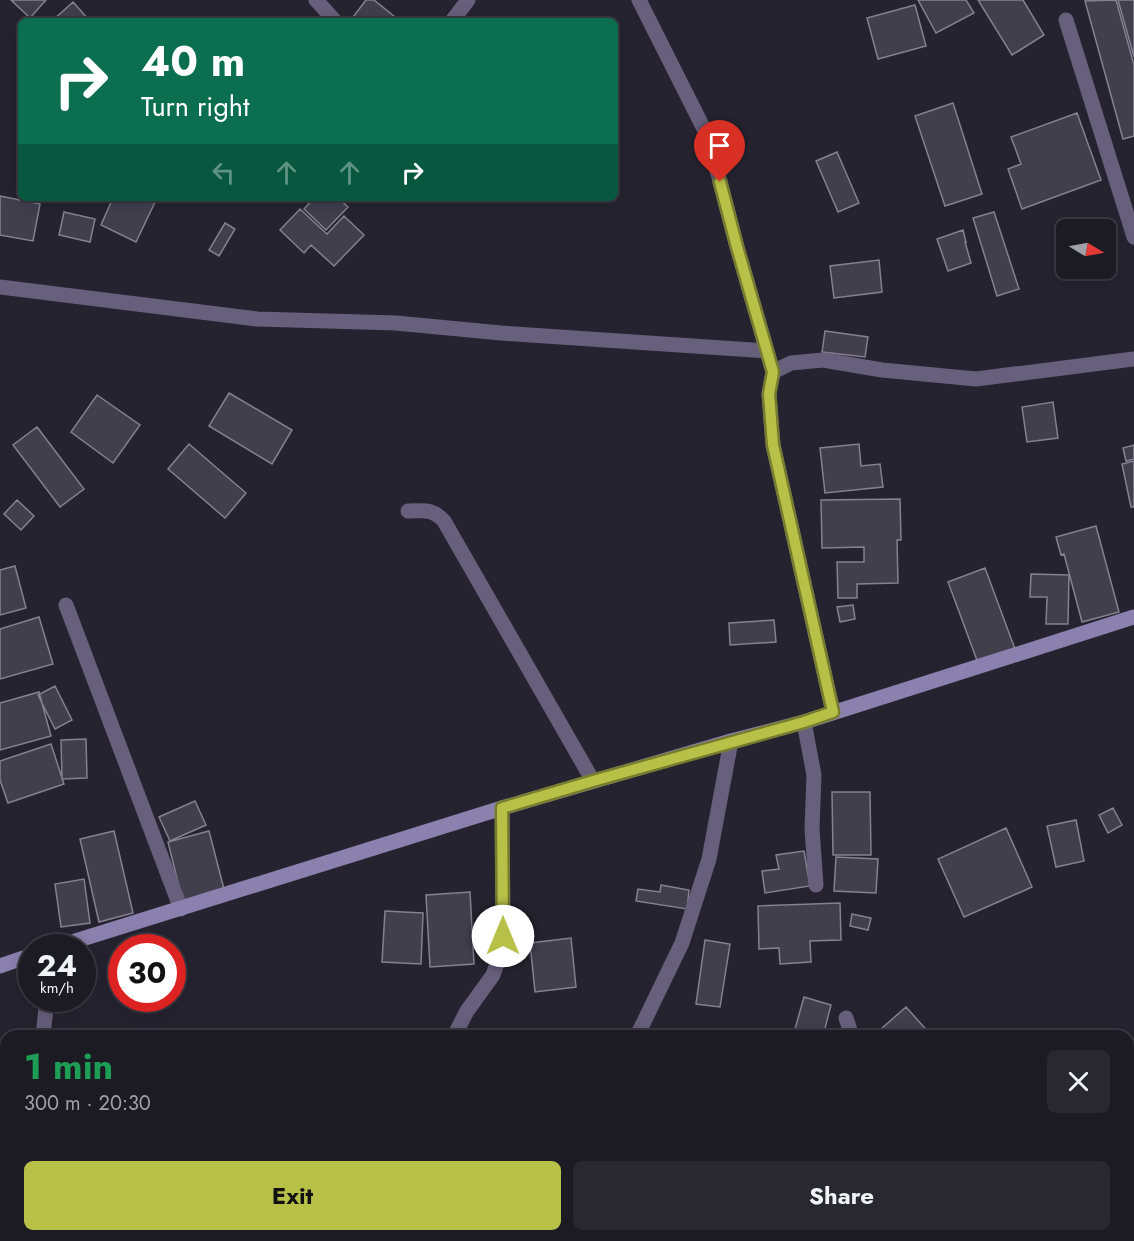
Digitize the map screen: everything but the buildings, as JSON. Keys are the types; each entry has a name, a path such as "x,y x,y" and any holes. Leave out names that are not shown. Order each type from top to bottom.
{"street":[{"path":"316,0 332,18"},
{"path":"454,18 468,0"},
{"path":"639,0 709,139 773,372 769,394 773,445 833,712"},
{"path":"1066,20 1134,237"},
{"path":"0,287 257,319 396,323 501,333 767,351"},
{"path":"773,372 791,363 823,360 882,370 976,379 1134,359"},
{"path":"408,511 437,513 444,521 593,781"},
{"path":"66,605 182,909"},
{"path":"96,935 502,808 804,722 1134,617"},
{"path":"804,722 814,775 812,829 816,885"},
{"path":"639,1030 682,943 709,859 731,741"},
{"path":"457,1030 467,1011 493,975 499,957 503,936 502,808"},
{"path":"0,966 18,960"},
{"path":"44,1030 46,1012"},
{"path":"846,1018 850,1030"}],"route":[{"path":"503,936 502,808 833,712 773,445 769,394 773,372 720,182"}]}
